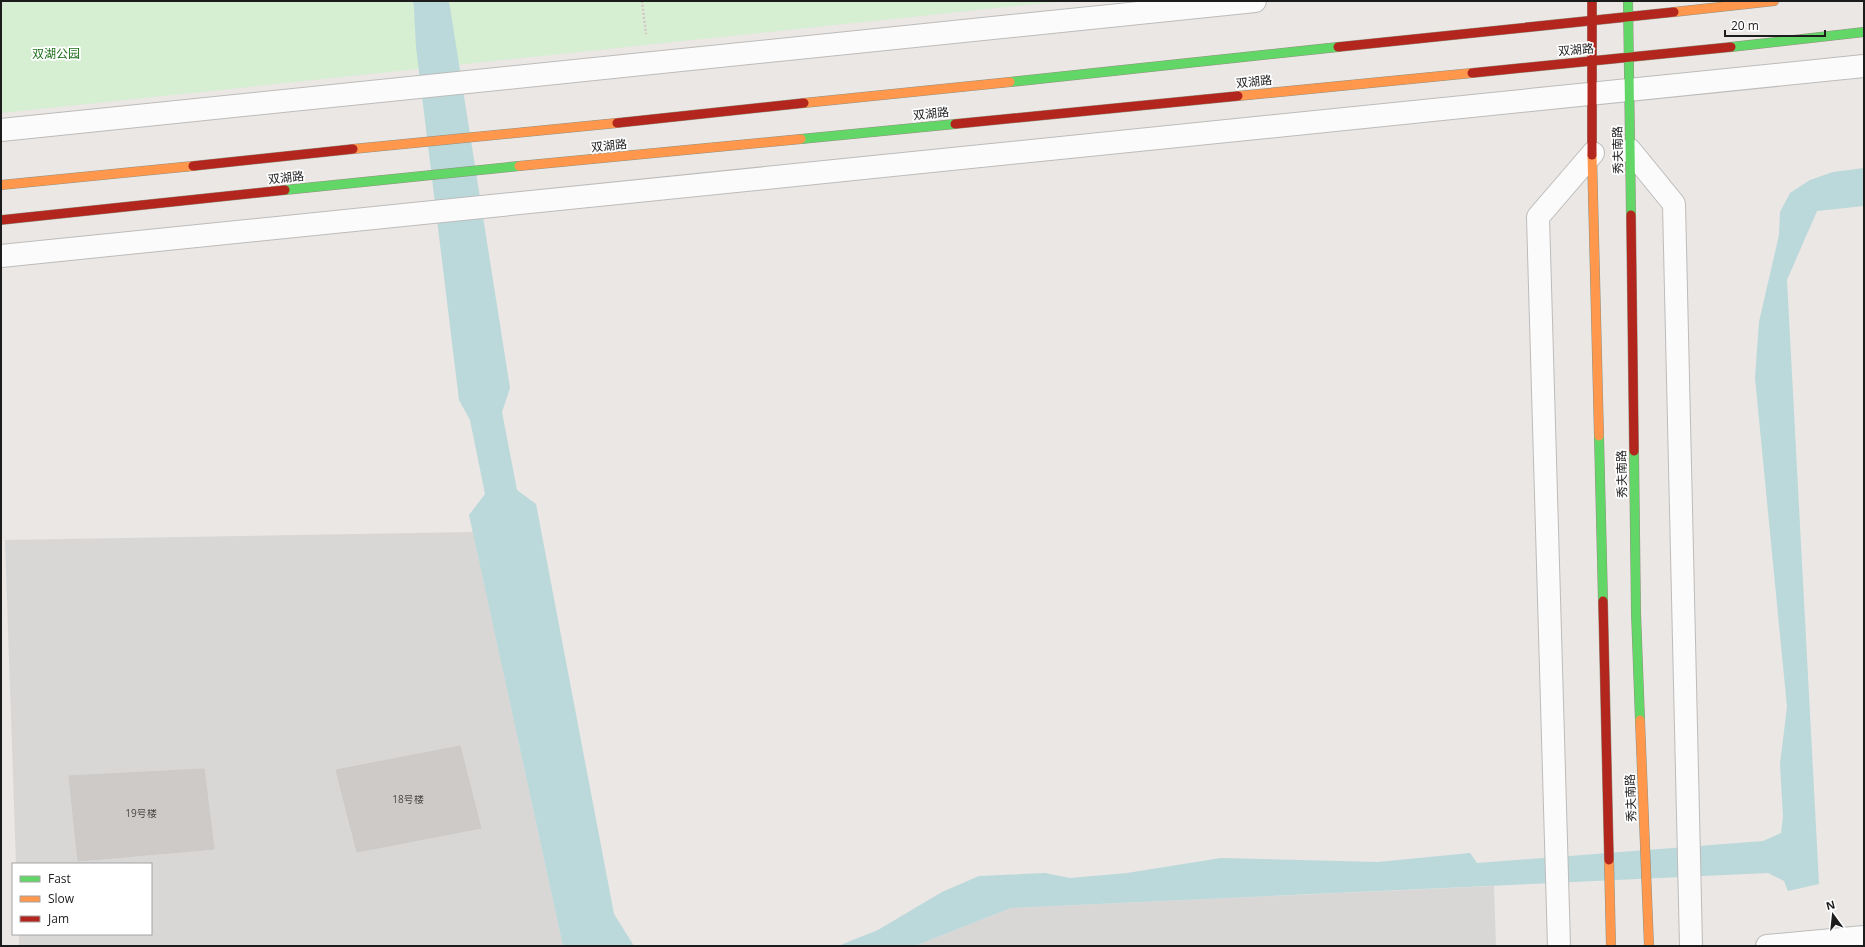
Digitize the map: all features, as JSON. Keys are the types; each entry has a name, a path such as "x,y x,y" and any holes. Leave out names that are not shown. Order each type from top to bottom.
{"main road":[{"name":"秀夫南路","path":"1592,1 1590,20 1591,94 1611,946"},
{"name":"秀夫南路","path":"1628,1 1636,613 1648,946"},
{"name":"双湖路","path":"1,185 492,136 1774,1"},
{"name":"双湖路","path":"1,220 411,177 1628,58 1864,32"}],"street":[{"path":"1,130 1255,1"},
{"path":"1,256 1864,66"},
{"path":"1630,150 1674,204 1691,946"},
{"path":"1559,946 1538,217 1593,153"},
{"path":"1767,946 1864,937"}],"shaded area":[{"path":"473,532 563,946 19,946 19,935 152,935 152,863 16,863 5,540"},
{"path":"1494,886 1496,946 915,946 1011,908"}],"green space":[{"name":"双湖公园","path":"1,1 1064,1 1,113"}],"water":[{"path":"413,1 449,1 510,388 502,412 517,490 536,504 614,914 634,946 563,946 469,515 485,494 470,420 459,400 416,47"},
{"path":"1864,168 1864,206 1817,211 1787,280 1819,884 1788,891 1784,881 1768,873 1011,908 915,946 838,946 878,930 942,892 979,876 1045,873 1070,878 1127,873 1221,858 1378,862 1470,853 1477,863 1763,841 1781,833 1783,817 1780,764 1787,707 1755,378 1759,322 1779,235 1780,212 1790,193 1810,180 1833,172"}],"building":[{"path":"460,746 481,828 357,852 336,770"},
{"path":"204,769 214,849 78,861 69,776"}],"traffic: fast":[{"path":"1628,1 1631,215"},
{"path":"1731,47 1864,32"},
{"path":"1010,82 1338,47"},
{"path":"801,139 955,124"},
{"path":"285,190 519,166"},
{"path":"1599,436 1603,601"},
{"path":"1634,451 1636,613 1640,720"}],"traffic: slow":[{"path":"1674,12 1774,1"},
{"path":"1238,96 1472,73"},
{"path":"804,103 1010,82"},
{"path":"353,149 617,123"},
{"path":"519,166 801,139"},
{"path":"1592,155 1599,436"},
{"path":"1,185 193,166"},
{"path":"1640,720 1649,946"},
{"path":"1609,860 1611,946"}],"traffic: jam":[{"path":"1592,1 1592,155"},
{"path":"1338,47 1674,12"},
{"path":"1472,73 1731,47"},
{"path":"955,124 1238,96"},
{"path":"617,123 804,103"},
{"path":"193,166 353,149"},
{"path":"1,220 285,190"},
{"path":"1631,215 1634,451"},
{"path":"1603,601 1609,860"}]}
